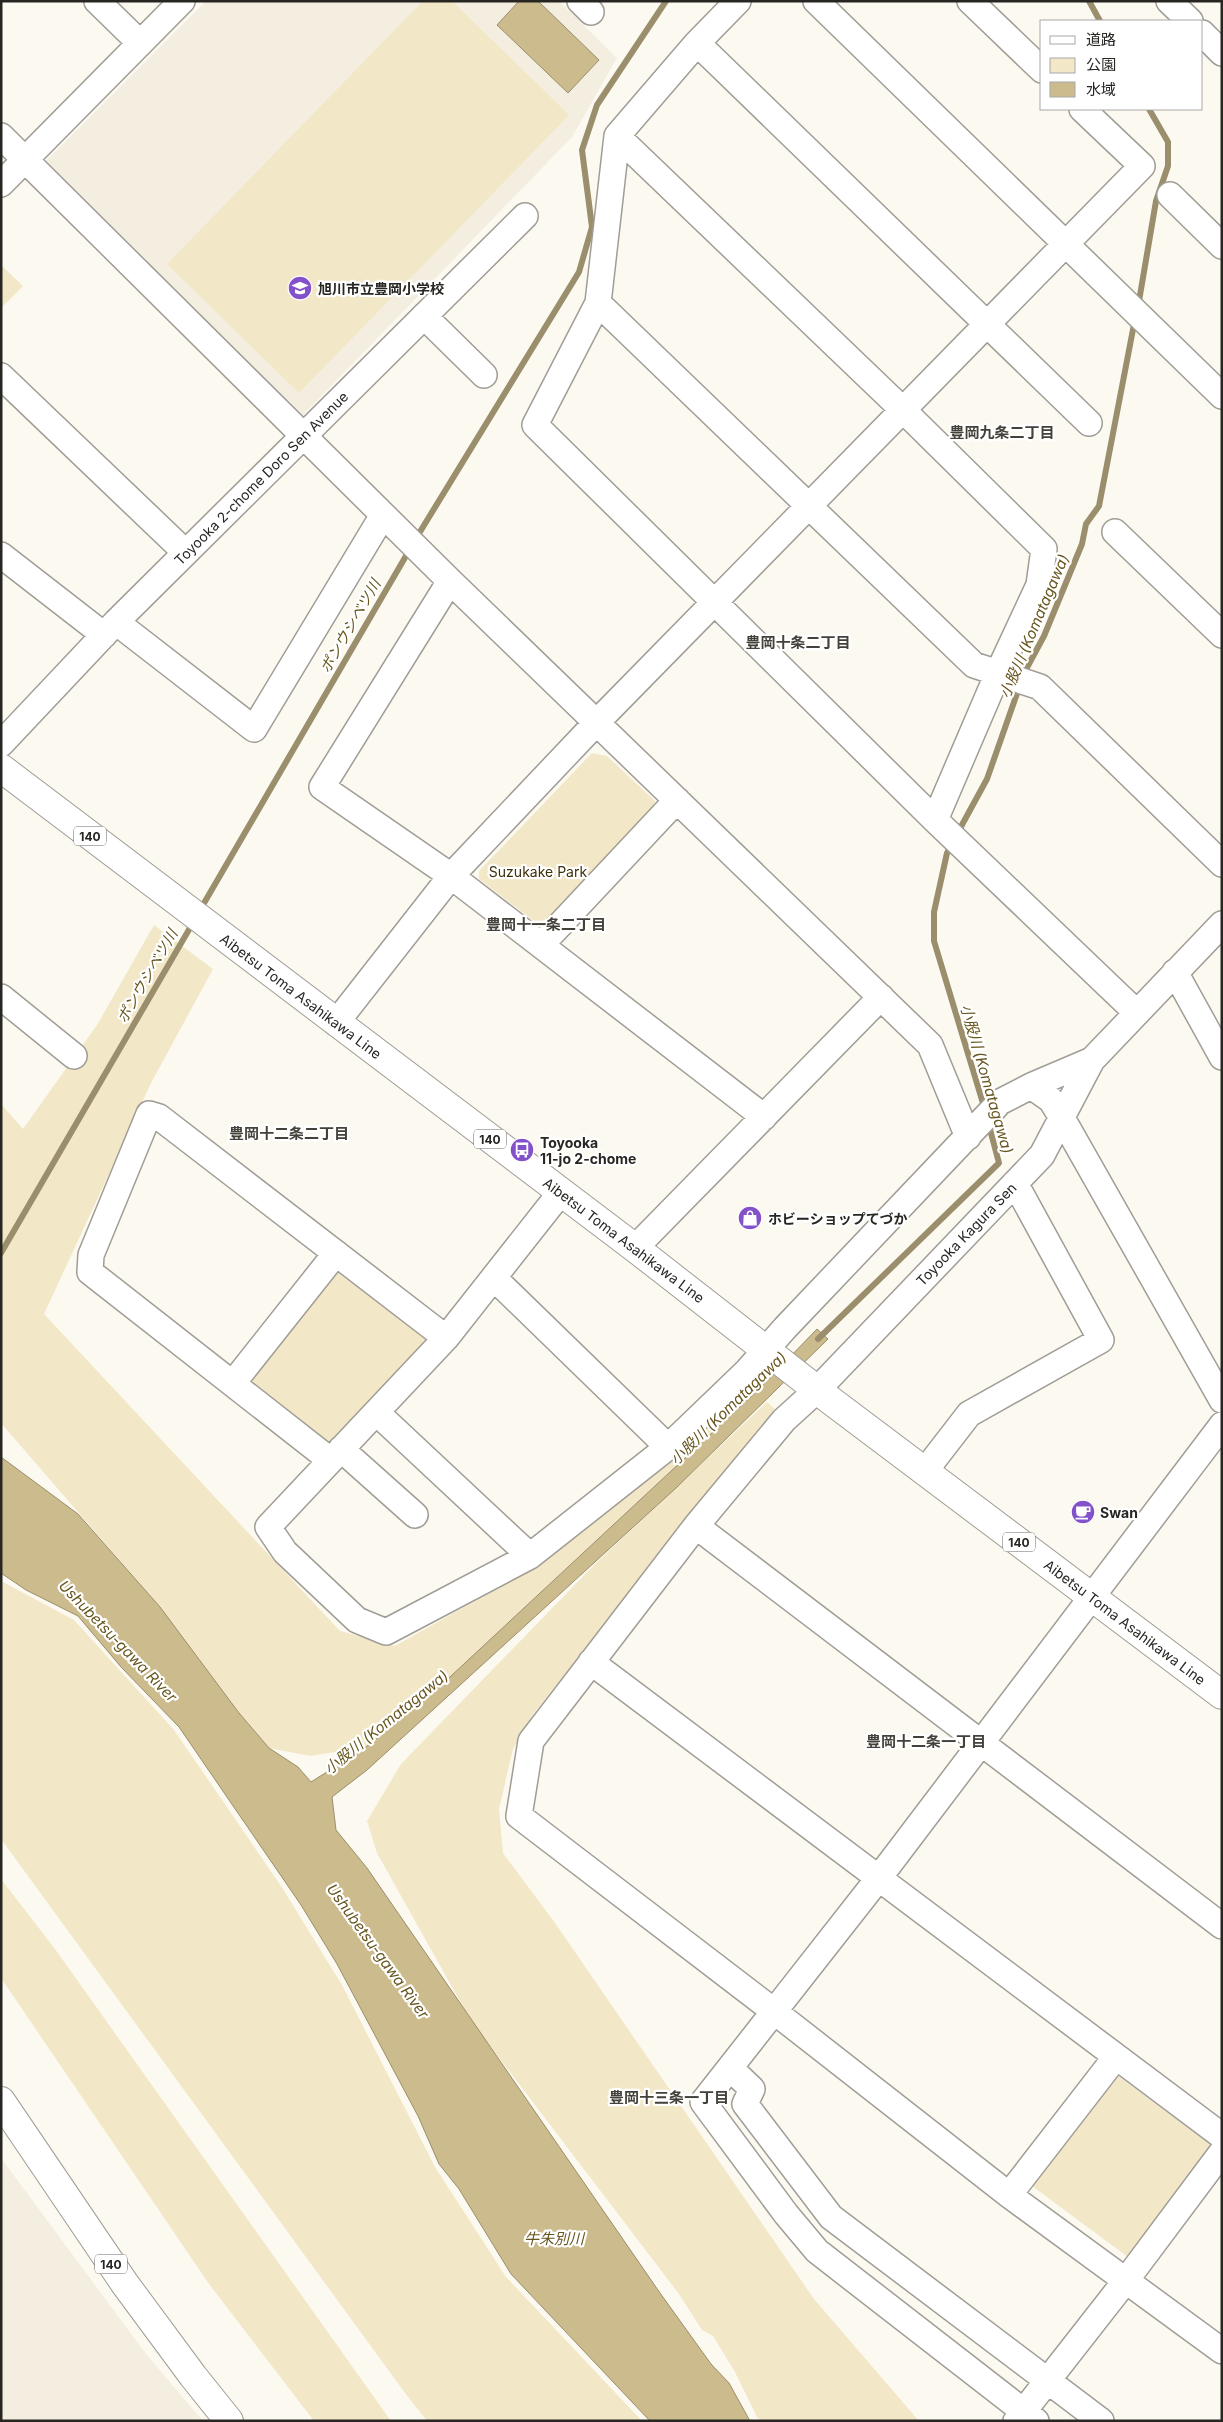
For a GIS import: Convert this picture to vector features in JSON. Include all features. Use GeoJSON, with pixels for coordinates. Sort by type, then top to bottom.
{"type":"FeatureCollection","features":[{"type":"Feature","properties":{"kind":"main road","name":"Aibetsu Toma Asahikawa Line"},"geometry":{"type":"LineString","coordinates":[[1,768],[635,1248],[811,1386],[1222,1695]]}},
{"type":"Feature","properties":{"kind":"main road","name":"140"},"geometry":{"type":"LineString","coordinates":[[1,2101],[125,2284],[229,2421]]}},
{"type":"Feature","properties":{"kind":"street"},"geometry":{"type":"LineString","coordinates":[[96,1],[140,43]]}},
{"type":"Feature","properties":{"kind":"street"},"geometry":{"type":"LineString","coordinates":[[1,184],[182,1]]}},
{"type":"Feature","properties":{"kind":"street"},"geometry":{"type":"LineString","coordinates":[[738,1],[697,43],[617,136],[598,303],[535,425],[941,825],[1136,1012]]}},
{"type":"Feature","properties":{"kind":"street"},"geometry":{"type":"LineString","coordinates":[[816,1],[1222,396]]}},
{"type":"Feature","properties":{"kind":"street"},"geometry":{"type":"LineString","coordinates":[[970,1],[1040,68]]}},
{"type":"Feature","properties":{"kind":"street"},"geometry":{"type":"LineString","coordinates":[[1169,1],[1189,20]]}},
{"type":"Feature","properties":{"kind":"street"},"geometry":{"type":"LineString","coordinates":[[1203,34],[1222,53]]}},
{"type":"Feature","properties":{"kind":"street"},"geometry":{"type":"LineString","coordinates":[[697,43],[1089,423]]}},
{"type":"Feature","properties":{"kind":"street"},"geometry":{"type":"LineString","coordinates":[[336,1023],[451,876],[597,722],[716,603],[1142,166],[1083,110]]}},
{"type":"Feature","properties":{"kind":"street"},"geometry":{"type":"LineString","coordinates":[[1,136],[450,581],[930,1045],[974,1130]]}},
{"type":"Feature","properties":{"kind":"street"},"geometry":{"type":"LineString","coordinates":[[617,136],[903,410],[1044,549],[1039,586],[941,825]]}},
{"type":"Feature","properties":{"kind":"street"},"geometry":{"type":"LineString","coordinates":[[1170,195],[1222,246]]}},
{"type":"Feature","properties":{"kind":"street","name":"Toyooka 2-chome Doro Sen Avenue"},"geometry":{"type":"LineString","coordinates":[[1,744],[185,552],[525,216]]}},
{"type":"Feature","properties":{"kind":"street"},"geometry":{"type":"LineString","coordinates":[[598,303],[810,505],[974,665],[1040,687],[1222,864]]}},
{"type":"Feature","properties":{"kind":"street"},"geometry":{"type":"LineString","coordinates":[[424,316],[484,375]]}},
{"type":"Feature","properties":{"kind":"street"},"geometry":{"type":"LineString","coordinates":[[1,376],[185,552]]}},
{"type":"Feature","properties":{"kind":"street"},"geometry":{"type":"LineString","coordinates":[[1,555],[254,729],[383,515]]}},
{"type":"Feature","properties":{"kind":"street"},"geometry":{"type":"LineString","coordinates":[[1115,532],[1222,635]]}},
{"type":"Feature","properties":{"kind":"street"},"geometry":{"type":"LineString","coordinates":[[450,581],[322,787],[451,876],[764,1117]]}},
{"type":"Feature","properties":{"kind":"street"},"geometry":{"type":"LineString","coordinates":[[541,944],[677,800]]}},
{"type":"Feature","properties":{"kind":"street","name":"Toyooka Kagura Sen"},"geometry":{"type":"LineString","coordinates":[[775,2012],[519,1816],[531,1741],[696,1526],[811,1386],[1042,1155],[1092,1060],[1222,924]]}},
{"type":"Feature","properties":{"kind":"street"},"geometry":{"type":"LineString","coordinates":[[1175,972],[1222,1058]]}},
{"type":"Feature","properties":{"kind":"street"},"geometry":{"type":"LineString","coordinates":[[1,997],[74,1056]]}},
{"type":"Feature","properties":{"kind":"street"},"geometry":{"type":"LineString","coordinates":[[635,1248],[881,997]]}},
{"type":"Feature","properties":{"kind":"street","name":"Toyooka Kagura Sen"},"geometry":{"type":"LineString","coordinates":[[336,1455],[268,1527],[286,1552],[357,1620],[386,1632],[530,1556],[668,1447],[746,1371],[771,1353],[1000,1102],[1031,1086],[1092,1060]]}},
{"type":"Feature","properties":{"kind":"street"},"geometry":{"type":"LineString","coordinates":[[1031,1086],[1051,1100],[1062,1118],[1222,1400]]}},
{"type":"Feature","properties":{"kind":"street"},"geometry":{"type":"LineString","coordinates":[[415,1515],[336,1455],[232,1383],[90,1272],[91,1255],[149,1114],[159,1117],[446,1338]]}},
{"type":"Feature","properties":{"kind":"street"},"geometry":{"type":"LineString","coordinates":[[925,1471],[969,1414],[1100,1340],[1015,1183]]}},
{"type":"Feature","properties":{"kind":"street"},"geometry":{"type":"LineString","coordinates":[[336,1455],[446,1338],[561,1192]]}},
{"type":"Feature","properties":{"kind":"street"},"geometry":{"type":"LineString","coordinates":[[232,1383],[336,1253]]}},
{"type":"Feature","properties":{"kind":"street"},"geometry":{"type":"LineString","coordinates":[[494,1278],[668,1447]]}},
{"type":"Feature","properties":{"kind":"street"},"geometry":{"type":"LineString","coordinates":[[377,1413],[530,1556]]}},
{"type":"Feature","properties":{"kind":"street"},"geometry":{"type":"LineString","coordinates":[[1222,1425],[878,1879],[703,2102],[817,2252],[1025,2418],[1048,2380],[1127,2279],[1222,2152]]}},
{"type":"Feature","properties":{"kind":"street"},"geometry":{"type":"LineString","coordinates":[[696,1526],[1222,1926]]}},
{"type":"Feature","properties":{"kind":"street"},"geometry":{"type":"LineString","coordinates":[[590,1662],[1115,2058],[1222,2136]]}},
{"type":"Feature","properties":{"kind":"street"},"geometry":{"type":"LineString","coordinates":[[775,2012],[1009,2195],[1127,2279],[1222,2351]]}},
{"type":"Feature","properties":{"kind":"street"},"geometry":{"type":"LineString","coordinates":[[1009,2195],[1115,2058]]}},
{"type":"Feature","properties":{"kind":"street"},"geometry":{"type":"LineString","coordinates":[[730,2068],[752,2089],[746,2104],[831,2217],[1101,2421]]}},
{"type":"Feature","properties":{"kind":"shaded area","name":"旭川市立豊岡小学校"},"geometry":{"type":"Polygon","coordinates":[[[206,1],[559,1],[617,58],[572,137],[303,415],[45,162],[206,1]]]}},
{"type":"Feature","properties":{"kind":"shaded area"},"geometry":{"type":"Polygon","coordinates":[[[1,2158],[146,2354],[203,2421],[1,2421],[1,2158]]]}},
{"type":"Feature","properties":{"kind":"green space"},"geometry":{"type":"Polygon","coordinates":[[[423,1],[452,1],[569,115],[299,393],[167,264],[423,1]]]}},
{"type":"Feature","properties":{"kind":"green space"},"geometry":{"type":"Polygon","coordinates":[[[1,265],[23,286],[1,308],[1,265]]]}},
{"type":"Feature","properties":{"kind":"green space","name":"Suzukake Park"},"geometry":{"type":"Polygon","coordinates":[[[592,753],[607,756],[655,801],[654,808],[545,924],[539,925],[479,879],[479,871],[592,753]]]}},
{"type":"Feature","properties":{"kind":"green space"},"geometry":{"type":"Polygon","coordinates":[[[154,925],[213,969],[151,1083],[44,1314],[340,1631],[395,1646],[505,1584],[616,1499],[750,1386],[757,1391],[451,1676],[366,1747],[310,1756],[269,1748],[239,1713],[160,1607],[1,1423],[1,1104],[23,1129],[97,1025],[154,925]]]}},
{"type":"Feature","properties":{"kind":"green space"},"geometry":{"type":"Polygon","coordinates":[[[334,1270],[429,1340],[330,1443],[246,1379],[334,1270]]]}},
{"type":"Feature","properties":{"kind":"green space"},"geometry":{"type":"Polygon","coordinates":[[[767,1402],[776,1410],[533,1714],[513,1749],[499,1809],[503,1853],[555,1923],[814,2299],[919,2421],[761,2421],[757,2417],[735,2372],[713,2336],[702,2330],[679,2294],[471,2021],[377,1853],[367,1821],[401,1764],[594,1565],[767,1402]]]}},
{"type":"Feature","properties":{"kind":"green space"},"geometry":{"type":"Polygon","coordinates":[[[1,1581],[74,1620],[174,1730],[283,1889],[342,1985],[435,2167],[506,2277],[642,2421],[427,2421],[408,2397],[1,1839],[1,1581]]]}},
{"type":"Feature","properties":{"kind":"green space"},"geometry":{"type":"Polygon","coordinates":[[[1,1879],[55,1949],[391,2421],[314,2421],[209,2284],[1,1978],[1,1879]]]}},
{"type":"Feature","properties":{"kind":"green space"},"geometry":{"type":"Polygon","coordinates":[[[1115,2074],[1215,2148],[1132,2260],[1032,2186],[1115,2074]]]}},
{"type":"Feature","properties":{"kind":"water"},"geometry":{"type":"Polygon","coordinates":[[[519,1],[538,1],[599,60],[568,93],[497,25],[519,1]]]}},
{"type":"Feature","properties":{"kind":"water","name":"牛朱別川"},"geometry":{"type":"Polygon","coordinates":[[[817,1329],[828,1339],[676,1488],[367,1770],[332,1797],[336,1830],[367,1868],[660,2293],[711,2364],[729,2383],[750,2421],[650,2421],[511,2274],[459,2189],[439,2164],[418,2116],[337,1964],[301,1905],[179,1727],[121,1667],[78,1616],[26,1590],[1,1573],[1,1457],[78,1514],[160,1607],[239,1713],[269,1748],[298,1767],[311,1782],[366,1747],[451,1676],[757,1391],[817,1329]]]}},
{"type":"Feature","properties":{"kind":"waterway","name":"ポンウシベツ川"},"geometry":{"type":"LineString","coordinates":[[415,540],[579,272],[592,227],[582,150],[597,105],[666,1]]}},
{"type":"Feature","properties":{"kind":"waterway","name":"小股川 (Komatagawa)"},"geometry":{"type":"LineString","coordinates":[[1089,1],[1099,20]]}},
{"type":"Feature","properties":{"kind":"waterway","name":"小股川 (Komatagawa)"},"geometry":{"type":"LineString","coordinates":[[1138,307],[1156,201],[1168,166],[1168,142],[1150,110]]}},
{"type":"Feature","properties":{"kind":"waterway","name":"小股川 (Komatagawa)"},"geometry":{"type":"LineString","coordinates":[[1023,675],[1044,636],[1082,544],[1086,524],[1099,506],[1135,319]]}},
{"type":"Feature","properties":{"kind":"waterway","name":"ポンウシベツ川"},"geometry":{"type":"LineString","coordinates":[[200,910],[410,549]]}},
{"type":"Feature","properties":{"kind":"waterway","name":"小股川 (Komatagawa)"},"geometry":{"type":"LineString","coordinates":[[957,834],[987,779],[1020,685]]}},
{"type":"Feature","properties":{"kind":"waterway","name":"小股川 (Komatagawa)"},"geometry":{"type":"LineString","coordinates":[[952,843],[947,853],[934,912],[934,941],[985,1110]]}},
{"type":"Feature","properties":{"kind":"waterway","name":"ポンウシベツ川"},"geometry":{"type":"LineString","coordinates":[[1,1253],[194,921]]}},
{"type":"Feature","properties":{"kind":"waterway","name":"小股川 (Komatagawa)"},"geometry":{"type":"LineString","coordinates":[[818,1339],[999,1163],[988,1122]]}},
{"type":"Feature","properties":{"kind":"place","name":"旭川市立豊岡小学校"},"geometry":{"type":"Point","coordinates":[300,288]}},
{"type":"Feature","properties":{"kind":"place","name":"Toyooka 11-jo 2-chome"},"geometry":{"type":"Point","coordinates":[522,1150]}},
{"type":"Feature","properties":{"kind":"place","name":"ホビーショップてづか"},"geometry":{"type":"Point","coordinates":[750,1218]}},
{"type":"Feature","properties":{"kind":"place","name":"Swan"},"geometry":{"type":"Point","coordinates":[1083,1512]}},
{"type":"Feature","properties":{"kind":"district","name":"豊岡九条二丁目"},"geometry":{"type":"Point","coordinates":[1002,432]}},
{"type":"Feature","properties":{"kind":"district","name":"豊岡十条二丁目"},"geometry":{"type":"Point","coordinates":[798,642]}},
{"type":"Feature","properties":{"kind":"district","name":"豊岡十一条二丁目"},"geometry":{"type":"Point","coordinates":[546,924]}},
{"type":"Feature","properties":{"kind":"district","name":"豊岡十二条二丁目"},"geometry":{"type":"Point","coordinates":[289,1133]}},
{"type":"Feature","properties":{"kind":"district","name":"豊岡十二条一丁目"},"geometry":{"type":"Point","coordinates":[926,1741]}},
{"type":"Feature","properties":{"kind":"district","name":"豊岡十三条一丁目"},"geometry":{"type":"Point","coordinates":[669,2097]}},
{"type":"Feature","properties":{"kind":"water label","name":"Ushubetsu-gawa River"},"geometry":{"type":"Point","coordinates":[118,1641]}},
{"type":"Feature","properties":{"kind":"water label","name":"Ushubetsu-gawa River"},"geometry":{"type":"Point","coordinates":[378,1951]}}]}
